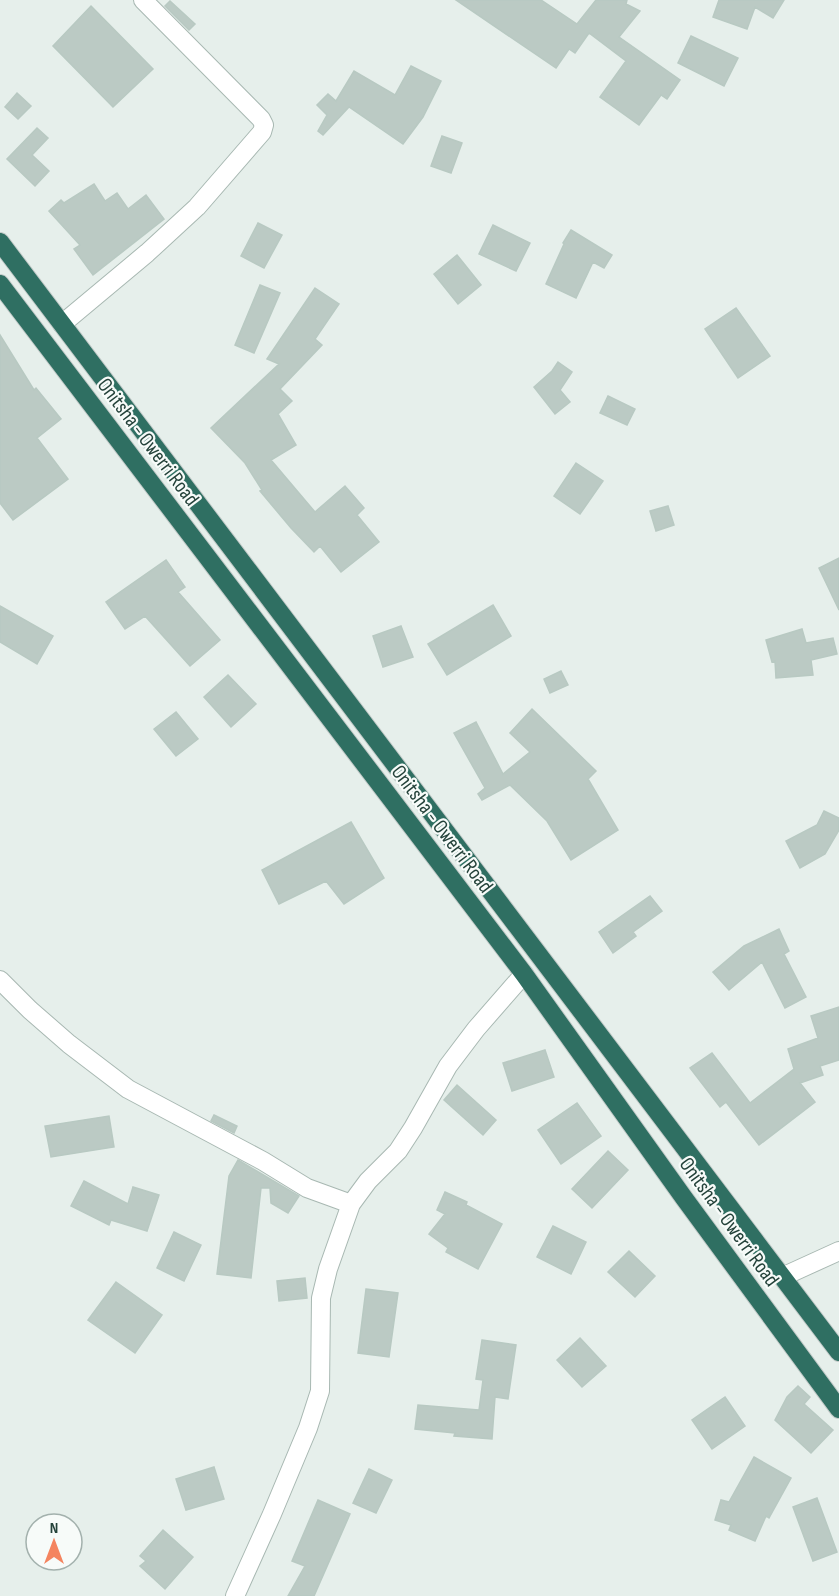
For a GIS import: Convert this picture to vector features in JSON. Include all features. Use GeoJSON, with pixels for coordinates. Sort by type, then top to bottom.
{"type":"FeatureCollection","features":[{"type":"Feature","properties":{"kind":"highway","name":"Onitsha - Owerri Road"},"geometry":{"type":"LineString","coordinates":[[0,242],[839,1352]]}},
{"type":"Feature","properties":{"kind":"highway","name":"Onitsha - Owerri Road"},"geometry":{"type":"LineString","coordinates":[[0,284],[524,974],[839,1409]]}},
{"type":"Feature","properties":{"kind":"street"},"geometry":{"type":"LineString","coordinates":[[62,324],[147,253],[197,207],[262,132],[264,125],[261,119],[143,0]]}},
{"type":"Feature","properties":{"kind":"street"},"geometry":{"type":"LineString","coordinates":[[235,1596],[308,1428],[320,1391],[321,1298],[327,1269],[351,1204],[368,1181],[398,1151],[448,1066],[476,1029],[524,974]]}},
{"type":"Feature","properties":{"kind":"street"},"geometry":{"type":"LineString","coordinates":[[0,980],[69,1044],[128,1089],[244,1150],[307,1188],[351,1204]]}},
{"type":"Feature","properties":{"kind":"street"},"geometry":{"type":"LineString","coordinates":[[782,1277],[839,1251]]}},
{"type":"Feature","properties":{"kind":"building"},"geometry":{"type":"Polygon","coordinates":[[[456,0],[541,0],[577,24],[596,0],[627,0],[626,4],[640,11],[619,37],[680,80],[667,99],[661,95],[639,125],[600,97],[626,61],[589,33],[575,53],[569,49],[556,68],[456,0]]]}},
{"type":"Feature","properties":{"kind":"building"},"geometry":{"type":"Polygon","coordinates":[[[719,0],[784,0],[773,18],[755,7],[747,29],[713,17],[719,0]]]}},
{"type":"Feature","properties":{"kind":"building"},"geometry":{"type":"Polygon","coordinates":[[[170,1],[195,24],[189,30],[165,6],[170,1]]]}},
{"type":"Feature","properties":{"kind":"building"},"geometry":{"type":"Polygon","coordinates":[[[91,6],[153,69],[113,107],[53,46],[91,6]]]}},
{"type":"Feature","properties":{"kind":"building"},"geometry":{"type":"Polygon","coordinates":[[[691,36],[738,58],[724,86],[678,63],[691,36]]]}},
{"type":"Feature","properties":{"kind":"building"},"geometry":{"type":"Polygon","coordinates":[[[411,66],[441,81],[423,117],[403,144],[349,107],[323,135],[318,131],[327,115],[317,105],[328,94],[336,101],[354,71],[395,95],[411,66]]]}},
{"type":"Feature","properties":{"kind":"building"},"geometry":{"type":"Polygon","coordinates":[[[17,93],[31,106],[18,119],[5,107],[17,93]]]}},
{"type":"Feature","properties":{"kind":"building"},"geometry":{"type":"Polygon","coordinates":[[[37,128],[48,138],[32,155],[49,171],[35,186],[7,159],[37,128]]]}},
{"type":"Feature","properties":{"kind":"building"},"geometry":{"type":"Polygon","coordinates":[[[442,136],[462,143],[451,173],[431,166],[442,136]]]}},
{"type":"Feature","properties":{"kind":"building"},"geometry":{"type":"Polygon","coordinates":[[[94,184],[105,201],[117,193],[128,209],[146,195],[164,219],[93,275],[74,249],[80,245],[49,211],[61,200],[64,203],[94,184]]]}},
{"type":"Feature","properties":{"kind":"building"},"geometry":{"type":"Polygon","coordinates":[[[258,223],[282,235],[264,268],[241,256],[258,223]]]}},
{"type":"Feature","properties":{"kind":"building"},"geometry":{"type":"Polygon","coordinates":[[[493,225],[530,243],[516,271],[479,254],[493,225]]]}},
{"type":"Feature","properties":{"kind":"building"},"geometry":{"type":"Polygon","coordinates":[[[571,230],[612,255],[604,268],[593,262],[576,298],[546,284],[571,230]]]}},
{"type":"Feature","properties":{"kind":"building"},"geometry":{"type":"Polygon","coordinates":[[[457,255],[481,285],[458,304],[434,274],[457,255]]]}},
{"type":"Feature","properties":{"kind":"building"},"geometry":{"type":"Polygon","coordinates":[[[260,285],[280,293],[254,353],[235,345],[260,285]]]}},
{"type":"Feature","properties":{"kind":"building"},"geometry":{"type":"Polygon","coordinates":[[[315,288],[339,304],[315,339],[322,345],[280,389],[292,401],[278,414],[296,445],[271,460],[315,512],[345,486],[364,508],[357,515],[379,542],[341,572],[320,546],[314,552],[291,528],[260,491],[262,490],[245,463],[211,428],[279,364],[267,359],[315,288]]]}},
{"type":"Feature","properties":{"kind":"building"},"geometry":{"type":"Polygon","coordinates":[[[736,308],[770,356],[738,378],[705,329],[736,308]]]}},
{"type":"Feature","properties":{"kind":"building"},"geometry":{"type":"Polygon","coordinates":[[[0,335],[34,390],[36,388],[61,419],[37,438],[68,479],[13,520],[0,503],[0,335]]]}},
{"type":"Feature","properties":{"kind":"building"},"geometry":{"type":"Polygon","coordinates":[[[558,362],[572,372],[560,390],[570,402],[555,414],[534,387],[552,371],[558,362]]]}},
{"type":"Feature","properties":{"kind":"building"},"geometry":{"type":"Polygon","coordinates":[[[608,396],[635,409],[627,425],[600,413],[608,396]]]}},
{"type":"Feature","properties":{"kind":"building"},"geometry":{"type":"Polygon","coordinates":[[[576,463],[603,481],[580,514],[554,496],[576,463]]]}},
{"type":"Feature","properties":{"kind":"building"},"geometry":{"type":"Polygon","coordinates":[[[668,506],[674,525],[656,531],[650,511],[668,506]]]}},
{"type":"Feature","properties":{"kind":"building"},"geometry":{"type":"Polygon","coordinates":[[[839,558],[839,610],[819,568],[839,558]]]}},
{"type":"Feature","properties":{"kind":"building"},"geometry":{"type":"Polygon","coordinates":[[[166,560],[185,587],[178,592],[220,640],[190,666],[145,616],[125,629],[106,602],[166,560]]]}},
{"type":"Feature","properties":{"kind":"building"},"geometry":{"type":"Polygon","coordinates":[[[493,605],[511,636],[447,675],[428,644],[493,605]]]}},
{"type":"Feature","properties":{"kind":"building"},"geometry":{"type":"Polygon","coordinates":[[[0,606],[53,636],[37,664],[0,642],[0,606]]]}},
{"type":"Feature","properties":{"kind":"building"},"geometry":{"type":"Polygon","coordinates":[[[401,626],[413,657],[383,667],[373,636],[401,626]]]}},
{"type":"Feature","properties":{"kind":"building"},"geometry":{"type":"Polygon","coordinates":[[[802,629],[806,643],[833,638],[837,654],[811,660],[813,675],[776,678],[775,661],[772,662],[766,640],[802,629]]]}},
{"type":"Feature","properties":{"kind":"building"},"geometry":{"type":"Polygon","coordinates":[[[561,671],[568,685],[550,693],[544,679],[561,671]]]}},
{"type":"Feature","properties":{"kind":"building"},"geometry":{"type":"Polygon","coordinates":[[[228,675],[256,704],[231,727],[204,697],[228,675]]]}},
{"type":"Feature","properties":{"kind":"building"},"geometry":{"type":"Polygon","coordinates":[[[532,709],[596,771],[588,779],[618,830],[571,860],[547,821],[510,785],[482,800],[478,794],[485,788],[454,733],[476,722],[503,774],[530,752],[510,733],[532,709]]]}},
{"type":"Feature","properties":{"kind":"building"},"geometry":{"type":"Polygon","coordinates":[[[176,712],[198,739],[176,756],[154,729],[176,712]]]}},
{"type":"Feature","properties":{"kind":"building"},"geometry":{"type":"Polygon","coordinates":[[[824,811],[839,818],[839,830],[825,854],[800,868],[786,841],[817,825],[824,811]]]}},
{"type":"Feature","properties":{"kind":"building"},"geometry":{"type":"Polygon","coordinates":[[[351,822],[384,878],[344,904],[326,881],[279,904],[262,870],[351,822]]]}},
{"type":"Feature","properties":{"kind":"building"},"geometry":{"type":"Polygon","coordinates":[[[650,896],[662,911],[633,932],[636,936],[613,953],[599,932],[650,896]]]}},
{"type":"Feature","properties":{"kind":"building"},"geometry":{"type":"Polygon","coordinates":[[[779,929],[789,951],[784,954],[806,997],[785,1008],[762,962],[729,990],[713,972],[744,946],[779,929]]]}},
{"type":"Feature","properties":{"kind":"building"},"geometry":{"type":"Polygon","coordinates":[[[839,1007],[839,1060],[820,1066],[823,1075],[800,1083],[815,1102],[759,1145],[726,1102],[720,1107],[690,1068],[712,1053],[750,1103],[794,1069],[788,1049],[818,1038],[811,1016],[839,1007]]]}},
{"type":"Feature","properties":{"kind":"building"},"geometry":{"type":"Polygon","coordinates":[[[545,1050],[554,1077],[512,1091],[503,1063],[545,1050]]]}},
{"type":"Feature","properties":{"kind":"building"},"geometry":{"type":"Polygon","coordinates":[[[457,1085],[496,1120],[483,1135],[444,1100],[457,1085]]]}},
{"type":"Feature","properties":{"kind":"building"},"geometry":{"type":"Polygon","coordinates":[[[577,1103],[601,1136],[561,1164],[538,1130],[577,1103]]]}},
{"type":"Feature","properties":{"kind":"building"},"geometry":{"type":"Polygon","coordinates":[[[214,1115],[237,1126],[234,1133],[211,1121],[214,1115]]]}},
{"type":"Feature","properties":{"kind":"building"},"geometry":{"type":"Polygon","coordinates":[[[109,1116],[114,1147],[51,1157],[45,1126],[109,1116]]]}},
{"type":"Feature","properties":{"kind":"building"},"geometry":{"type":"Polygon","coordinates":[[[608,1151],[628,1170],[592,1208],[572,1189],[608,1151]]]}},
{"type":"Feature","properties":{"kind":"building"},"geometry":{"type":"Polygon","coordinates":[[[238,1160],[299,1196],[288,1213],[271,1203],[270,1188],[261,1188],[251,1278],[217,1274],[229,1176],[238,1160]]]}},
{"type":"Feature","properties":{"kind":"building"},"geometry":{"type":"Polygon","coordinates":[[[84,1181],[128,1204],[133,1187],[159,1195],[147,1231],[111,1220],[109,1225],[71,1206],[84,1181]]]}},
{"type":"Feature","properties":{"kind":"building"},"geometry":{"type":"Polygon","coordinates":[[[445,1192],[467,1202],[466,1205],[502,1224],[478,1269],[446,1252],[448,1248],[429,1234],[445,1214],[437,1210],[445,1192]]]}},
{"type":"Feature","properties":{"kind":"building"},"geometry":{"type":"Polygon","coordinates":[[[553,1226],[586,1242],[571,1274],[537,1257],[553,1226]]]}},
{"type":"Feature","properties":{"kind":"building"},"geometry":{"type":"Polygon","coordinates":[[[174,1232],[201,1245],[184,1281],[157,1268],[174,1232]]]}},
{"type":"Feature","properties":{"kind":"building"},"geometry":{"type":"Polygon","coordinates":[[[629,1251],[655,1276],[635,1297],[608,1272],[629,1251]]]}},
{"type":"Feature","properties":{"kind":"building"},"geometry":{"type":"Polygon","coordinates":[[[305,1278],[307,1298],[279,1301],[277,1281],[305,1278]]]}},
{"type":"Feature","properties":{"kind":"building"},"geometry":{"type":"Polygon","coordinates":[[[116,1282],[162,1315],[135,1353],[88,1320],[116,1282]]]}},
{"type":"Feature","properties":{"kind":"building"},"geometry":{"type":"Polygon","coordinates":[[[366,1289],[398,1293],[389,1357],[358,1353],[366,1289]]]}},
{"type":"Feature","properties":{"kind":"building"},"geometry":{"type":"Polygon","coordinates":[[[580,1338],[606,1366],[582,1387],[557,1360],[580,1338]]]}},
{"type":"Feature","properties":{"kind":"building"},"geometry":{"type":"Polygon","coordinates":[[[482,1340],[516,1345],[508,1399],[495,1397],[492,1439],[454,1436],[455,1433],[415,1429],[418,1405],[479,1410],[483,1380],[476,1379],[482,1340]]]}},
{"type":"Feature","properties":{"kind":"building"},"geometry":{"type":"Polygon","coordinates":[[[798,1386],[810,1397],[804,1404],[833,1430],[811,1453],[775,1420],[787,1397],[798,1386]]]}},
{"type":"Feature","properties":{"kind":"building"},"geometry":{"type":"Polygon","coordinates":[[[725,1397],[745,1426],[712,1449],[692,1420],[725,1397]]]}},
{"type":"Feature","properties":{"kind":"building"},"geometry":{"type":"Polygon","coordinates":[[[754,1457],[791,1478],[769,1518],[766,1516],[755,1541],[729,1530],[731,1525],[715,1520],[721,1500],[729,1502],[754,1457]]]}},
{"type":"Feature","properties":{"kind":"building"},"geometry":{"type":"Polygon","coordinates":[[[214,1467],[224,1499],[186,1510],[176,1479],[214,1467]]]}},
{"type":"Feature","properties":{"kind":"building"},"geometry":{"type":"Polygon","coordinates":[[[369,1469],[392,1480],[376,1513],[353,1503],[369,1469]]]}},
{"type":"Feature","properties":{"kind":"building"},"geometry":{"type":"Polygon","coordinates":[[[817,1498],[837,1552],[813,1561],[793,1507],[817,1498]]]}},
{"type":"Feature","properties":{"kind":"building"},"geometry":{"type":"Polygon","coordinates":[[[318,1500],[350,1514],[314,1596],[288,1596],[305,1566],[292,1561],[318,1500]]]}},
{"type":"Feature","properties":{"kind":"building"},"geometry":{"type":"Polygon","coordinates":[[[163,1530],[193,1557],[165,1589],[140,1566],[146,1561],[140,1556],[163,1530]]]}}]}
